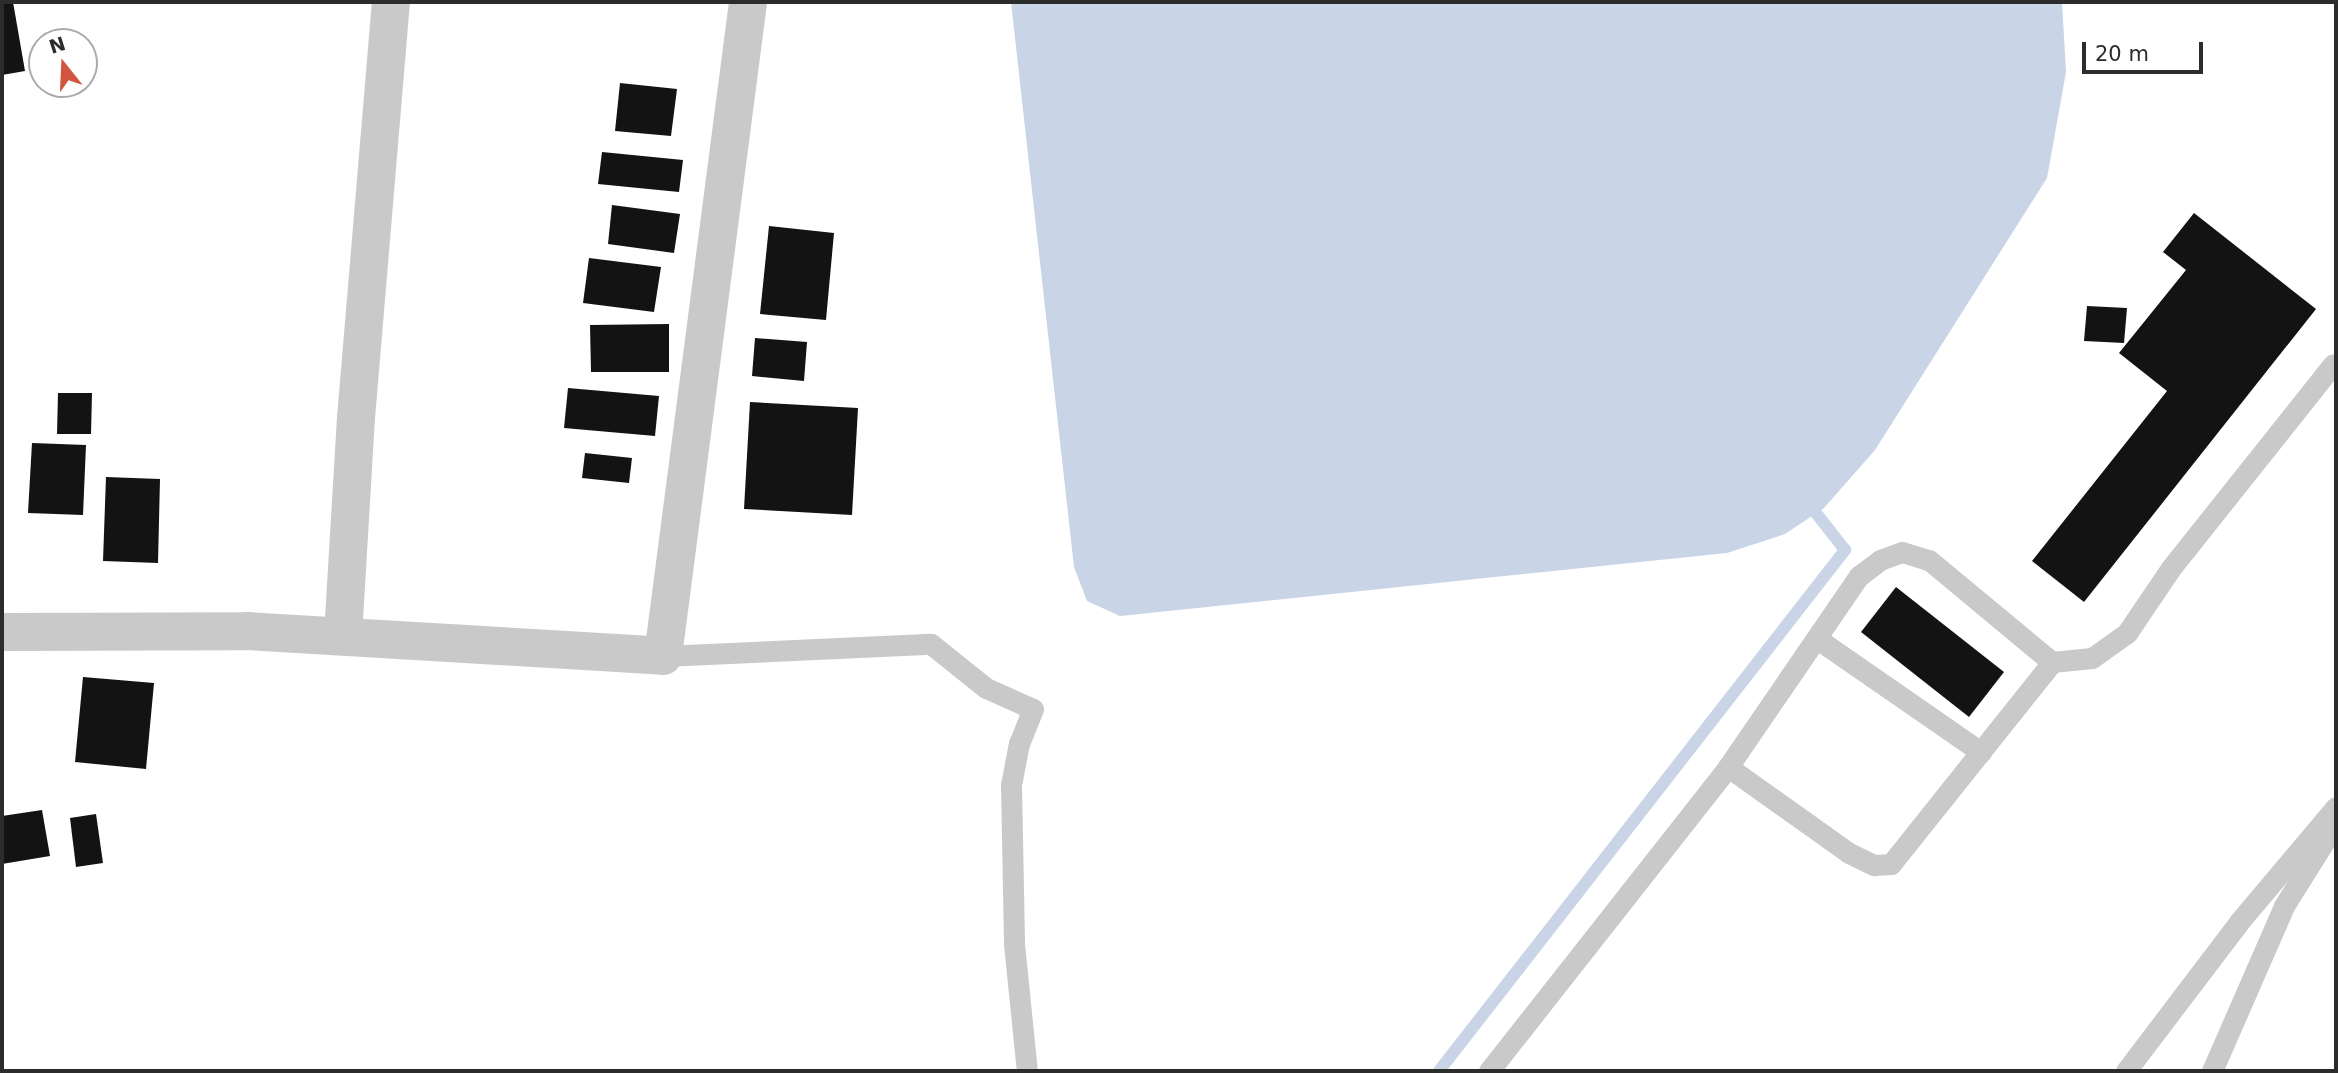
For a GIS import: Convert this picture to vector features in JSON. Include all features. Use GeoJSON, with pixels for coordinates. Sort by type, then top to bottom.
{"type":"FeatureCollection","features":[{"type":"Feature","properties":{"kind":"street"},"geometry":{"type":"LineString","coordinates":[[343,636],[355,418],[391,2]]}},
{"type":"Feature","properties":{"kind":"street"},"geometry":{"type":"LineString","coordinates":[[2,632],[247,631],[663,656],[748,2]]}},
{"type":"Feature","properties":{"kind":"lane"},"geometry":{"type":"LineString","coordinates":[[1489,1071],[1728,767],[1819,640],[1859,576],[1880,559],[1902,552],[1929,560],[2052,662],[2092,658],[2127,633],[2171,568],[2333,364]]}},
{"type":"Feature","properties":{"kind":"lane"},"geometry":{"type":"LineString","coordinates":[[1819,640],[1981,752]]}},
{"type":"Feature","properties":{"kind":"lane"},"geometry":{"type":"LineString","coordinates":[[663,656],[930,643],[986,688],[1033,709],[1019,743],[1011,785],[1014,944],[1027,1071]]}},
{"type":"Feature","properties":{"kind":"lane"},"geometry":{"type":"LineString","coordinates":[[1728,767],[1874,865],[1891,864],[2052,662]]}},
{"type":"Feature","properties":{"kind":"lane"},"geometry":{"type":"LineString","coordinates":[[2126,1071],[2239,922],[2336,807]]}},
{"type":"Feature","properties":{"kind":"lane"},"geometry":{"type":"LineString","coordinates":[[2212,1071],[2284,906],[2336,823]]}},
{"type":"Feature","properties":{"kind":"water"},"geometry":{"type":"Polygon","coordinates":[[[1011,2],[2062,2],[2066,72],[2047,178],[1875,450],[1824,508],[1785,534],[1727,553],[1120,616],[1087,601],[1074,567],[1011,2]]]}},
{"type":"Feature","properties":{"kind":"building"},"geometry":{"type":"Polygon","coordinates":[[[2,2],[13,2],[25,71],[2,75],[2,2]]]}},
{"type":"Feature","properties":{"kind":"building"},"geometry":{"type":"Polygon","coordinates":[[[620,83],[677,89],[671,136],[615,131],[620,83]]]}},
{"type":"Feature","properties":{"kind":"building"},"geometry":{"type":"Polygon","coordinates":[[[602,152],[683,160],[679,192],[598,184],[602,152]]]}},
{"type":"Feature","properties":{"kind":"building"},"geometry":{"type":"Polygon","coordinates":[[[612,205],[680,214],[674,253],[608,244],[612,205]]]}},
{"type":"Feature","properties":{"kind":"building"},"geometry":{"type":"Polygon","coordinates":[[[2194,213],[2316,309],[2084,602],[2032,561],[2167,391],[2119,353],[2186,270],[2163,252],[2194,213]]]}},
{"type":"Feature","properties":{"kind":"building"},"geometry":{"type":"Polygon","coordinates":[[[769,226],[834,233],[826,320],[760,314],[769,226]]]}},
{"type":"Feature","properties":{"kind":"building"},"geometry":{"type":"Polygon","coordinates":[[[589,258],[661,267],[654,312],[583,303],[589,258]]]}},
{"type":"Feature","properties":{"kind":"building"},"geometry":{"type":"Polygon","coordinates":[[[2087,306],[2127,308],[2124,343],[2084,341],[2087,306]]]}},
{"type":"Feature","properties":{"kind":"building"},"geometry":{"type":"Polygon","coordinates":[[[669,324],[669,372],[591,372],[590,325],[669,324]]]}},
{"type":"Feature","properties":{"kind":"building"},"geometry":{"type":"Polygon","coordinates":[[[755,338],[807,342],[804,381],[752,376],[755,338]]]}},
{"type":"Feature","properties":{"kind":"building"},"geometry":{"type":"Polygon","coordinates":[[[568,388],[659,396],[655,436],[564,428],[568,388]]]}},
{"type":"Feature","properties":{"kind":"building"},"geometry":{"type":"Polygon","coordinates":[[[58,393],[92,393],[91,434],[57,434],[58,393]]]}},
{"type":"Feature","properties":{"kind":"building"},"geometry":{"type":"Polygon","coordinates":[[[750,402],[858,408],[852,515],[744,509],[750,402]]]}},
{"type":"Feature","properties":{"kind":"building"},"geometry":{"type":"Polygon","coordinates":[[[32,443],[86,445],[83,515],[28,513],[32,443]]]}},
{"type":"Feature","properties":{"kind":"building"},"geometry":{"type":"Polygon","coordinates":[[[585,453],[632,458],[629,483],[582,478],[585,453]]]}},
{"type":"Feature","properties":{"kind":"building"},"geometry":{"type":"Polygon","coordinates":[[[106,477],[160,479],[158,563],[103,561],[106,477]]]}},
{"type":"Feature","properties":{"kind":"building"},"geometry":{"type":"Polygon","coordinates":[[[1896,587],[2004,672],[1969,717],[1861,632],[1896,587]]]}},
{"type":"Feature","properties":{"kind":"building"},"geometry":{"type":"Polygon","coordinates":[[[83,677],[154,683],[146,769],[75,762],[83,677]]]}},
{"type":"Feature","properties":{"kind":"building"},"geometry":{"type":"Polygon","coordinates":[[[42,810],[50,856],[2,864],[2,816],[42,810]]]}},
{"type":"Feature","properties":{"kind":"building"},"geometry":{"type":"Polygon","coordinates":[[[96,814],[103,863],[76,867],[70,818],[96,814]]]}},
{"type":"Feature","properties":{"kind":"waterway"},"geometry":{"type":"LineString","coordinates":[[1439,1071],[1845,550],[1816,513]]}}]}
